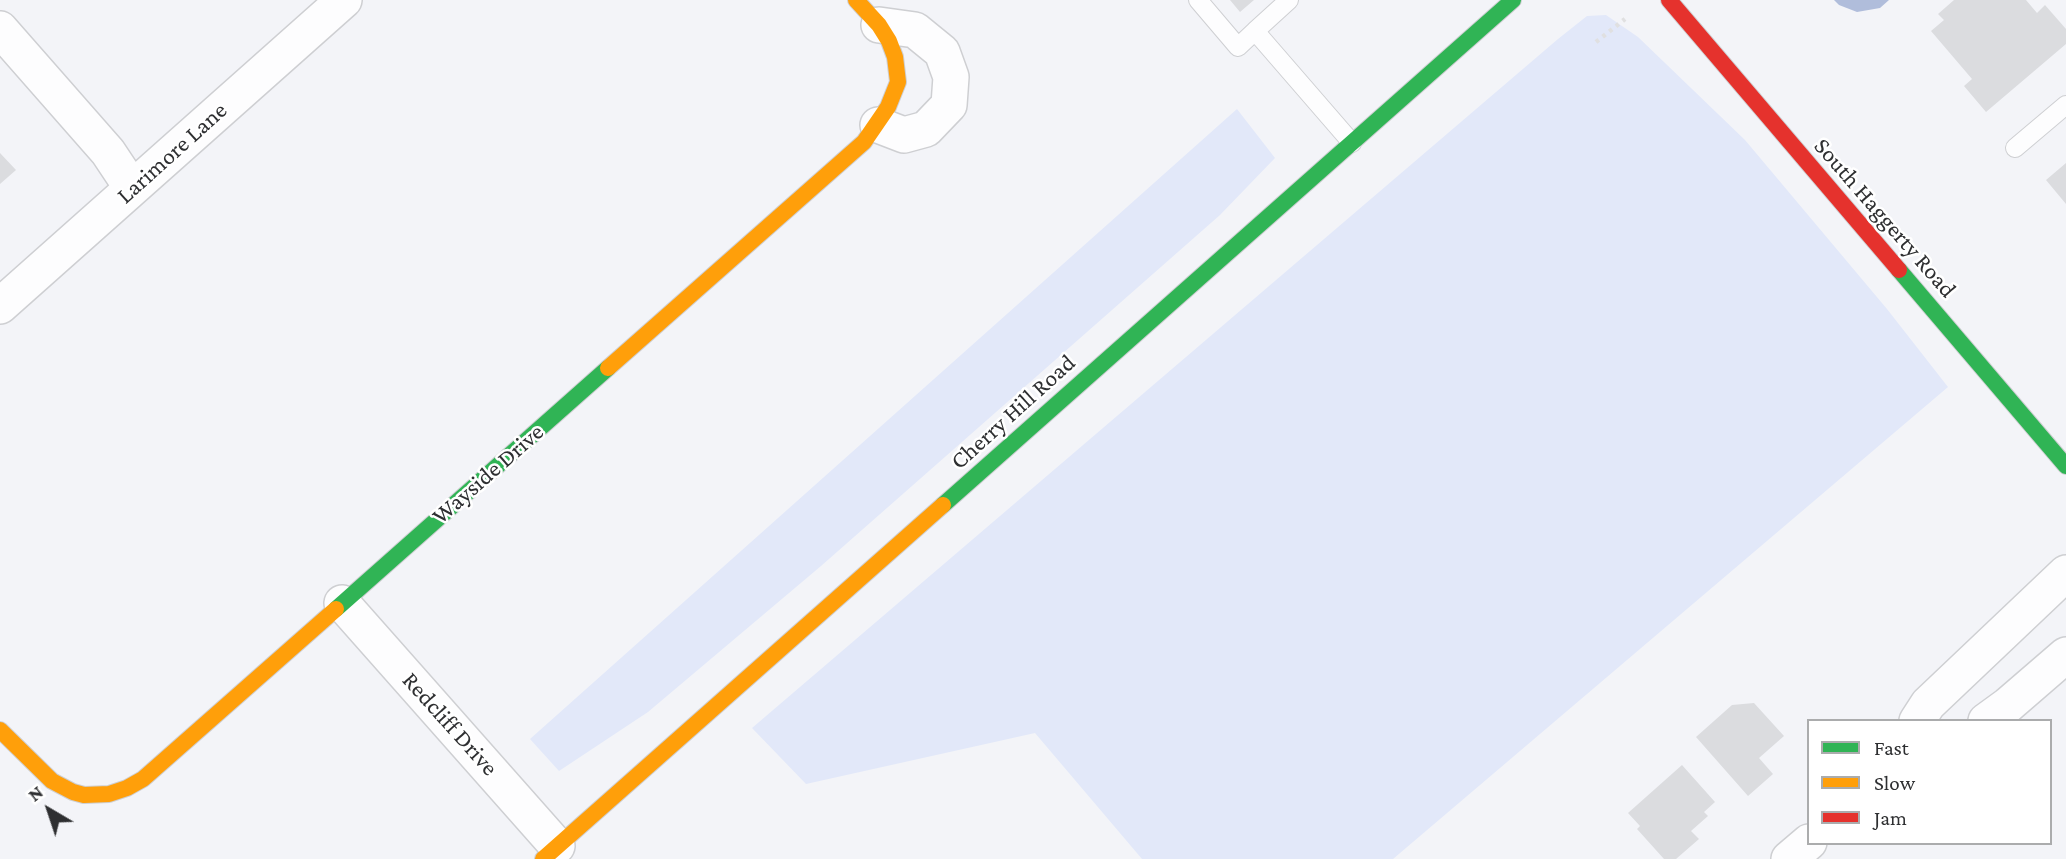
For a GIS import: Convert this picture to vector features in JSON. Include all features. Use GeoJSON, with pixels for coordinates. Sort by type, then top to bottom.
{"type":"FeatureCollection","features":[{"type":"Feature","properties":{"kind":"main road","name":"Cherry Hill Road"},"geometry":{"type":"LineString","coordinates":[[550,853],[1513,0]]}},
{"type":"Feature","properties":{"kind":"main road","name":"South Haggerty Road"},"geometry":{"type":"LineString","coordinates":[[1669,0],[2066,466]]}},
{"type":"Feature","properties":{"kind":"main road","name":"Wayside Drive"},"geometry":{"type":"LineString","coordinates":[[0,730],[52,781],[73,792],[84,795],[109,794],[143,779],[864,142],[878,125],[898,82],[895,57],[868,13]]}},
{"type":"Feature","properties":{"kind":"street","name":"Larimore Lane"},"geometry":{"type":"LineString","coordinates":[[0,306],[344,0]]}},
{"type":"Feature","properties":{"kind":"street","name":"Wayside Drive"},"geometry":{"type":"LineString","coordinates":[[868,13],[915,30],[942,52],[951,78],[949,105],[926,129],[904,135],[878,125]]}},
{"type":"Feature","properties":{"kind":"street"},"geometry":{"type":"LineString","coordinates":[[0,29],[108,152],[132,188]]}},
{"type":"Feature","properties":{"kind":"street"},"geometry":{"type":"LineString","coordinates":[[1918,719],[1928,704],[2066,573]]}},
{"type":"Feature","properties":{"kind":"street","name":"Redcliff Drive"},"geometry":{"type":"LineString","coordinates":[[342,603],[550,853]]}},
{"type":"Feature","properties":{"kind":"street"},"geometry":{"type":"LineString","coordinates":[[1989,719],[2066,655]]}},
{"type":"Feature","properties":{"kind":"street"},"geometry":{"type":"LineString","coordinates":[[1789,859],[1807,844]]}},
{"type":"Feature","properties":{"kind":"lane"},"geometry":{"type":"LineString","coordinates":[[1198,0],[1238,47],[1289,0]]}},
{"type":"Feature","properties":{"kind":"lane"},"geometry":{"type":"LineString","coordinates":[[1255,31],[1352,142]]}},
{"type":"Feature","properties":{"kind":"lane"},"geometry":{"type":"LineString","coordinates":[[2015,148],[2066,105]]}},
{"type":"Feature","properties":{"kind":"path"},"geometry":{"type":"LineString","coordinates":[[1596,41],[1625,19]]}},
{"type":"Feature","properties":{"kind":"shaded area"},"geometry":{"type":"Polygon","coordinates":[[[1606,15],[1638,37],[1745,140],[1887,309],[1948,387],[1393,859],[1142,859],[1035,733],[806,784],[752,728],[1558,39],[1587,16],[1606,15]]]}},
{"type":"Feature","properties":{"kind":"shaded area"},"geometry":{"type":"Polygon","coordinates":[[[1237,109],[1275,158],[1220,215],[821,566],[648,712],[559,771],[530,739],[1237,109]]]}},
{"type":"Feature","properties":{"kind":"water"},"geometry":{"type":"Polygon","coordinates":[[[1834,0],[1889,0],[1880,8],[1857,12],[1839,5],[1834,0]]]}},
{"type":"Feature","properties":{"kind":"building"},"geometry":{"type":"Polygon","coordinates":[[[1230,0],[1254,0],[1240,12],[1230,0]]]}},
{"type":"Feature","properties":{"kind":"building"},"geometry":{"type":"Polygon","coordinates":[[[1954,0],[2026,0],[2037,13],[2045,5],[2066,29],[2066,44],[1986,112],[1964,86],[1972,79],[1931,31],[1944,20],[1938,14],[1954,0]]]}},
{"type":"Feature","properties":{"kind":"building"},"geometry":{"type":"Polygon","coordinates":[[[0,153],[16,170],[0,184],[0,153]]]}},
{"type":"Feature","properties":{"kind":"building"},"geometry":{"type":"Polygon","coordinates":[[[2066,163],[2066,204],[2046,180],[2066,163]]]}},
{"type":"Feature","properties":{"kind":"building"},"geometry":{"type":"Polygon","coordinates":[[[1754,703],[1784,736],[1759,758],[1773,774],[1748,796],[1696,737],[1732,705],[1754,703]]]}},
{"type":"Feature","properties":{"kind":"building"},"geometry":{"type":"Polygon","coordinates":[[[1682,765],[1715,802],[1704,812],[1708,816],[1691,831],[1699,839],[1676,859],[1664,859],[1637,829],[1640,826],[1628,813],[1682,765]]]}},
{"type":"Feature","properties":{"kind":"traffic: fast"},"geometry":{"type":"LineString","coordinates":[[943,505],[1513,0]]}},
{"type":"Feature","properties":{"kind":"traffic: fast"},"geometry":{"type":"LineString","coordinates":[[1899,270],[2066,466]]}},
{"type":"Feature","properties":{"kind":"traffic: fast"},"geometry":{"type":"LineString","coordinates":[[336,609],[608,368]]}},
{"type":"Feature","properties":{"kind":"traffic: slow"},"geometry":{"type":"LineString","coordinates":[[608,368],[864,142],[888,107],[898,82],[895,57],[879,25],[856,0]]}},
{"type":"Feature","properties":{"kind":"traffic: slow"},"geometry":{"type":"LineString","coordinates":[[543,859],[943,505]]}},
{"type":"Feature","properties":{"kind":"traffic: slow"},"geometry":{"type":"LineString","coordinates":[[0,730],[52,781],[73,792],[84,795],[109,794],[127,788],[143,779],[336,609]]}},
{"type":"Feature","properties":{"kind":"traffic: jam"},"geometry":{"type":"LineString","coordinates":[[1669,0],[1899,270]]}}]}
